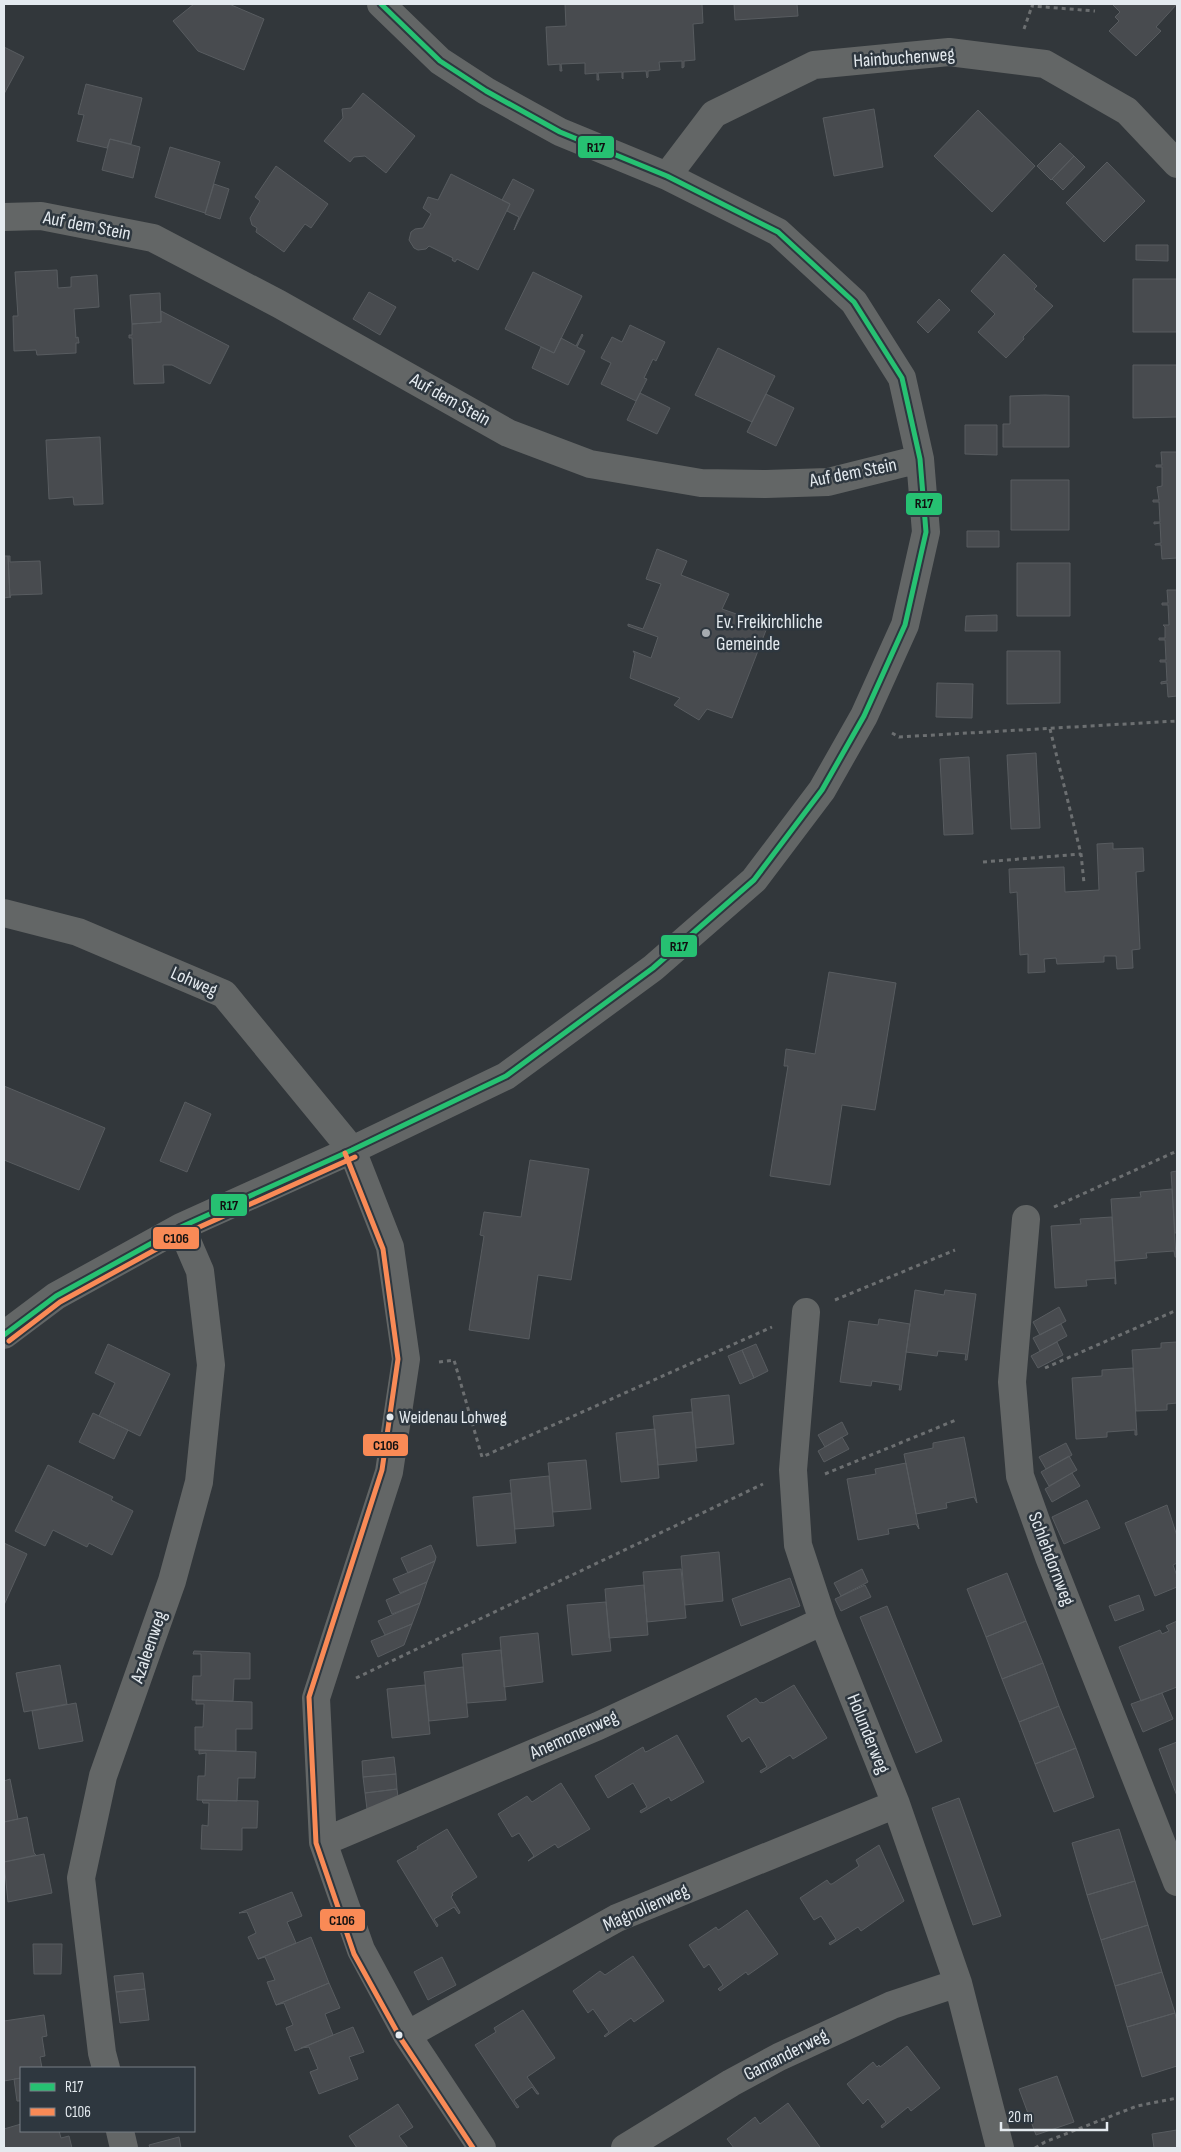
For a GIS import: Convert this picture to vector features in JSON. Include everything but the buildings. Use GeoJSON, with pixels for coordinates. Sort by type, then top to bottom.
{"type":"FeatureCollection","features":[{"type":"Feature","properties":{"kind":"street"},"geometry":{"type":"LineString","coordinates":[[4,1335],[56,1296],[181,1227],[352,1150],[506,1076],[653,968],[754,880],[822,790],[864,716],[905,625],[926,532],[920,459],[902,378],[854,302],[778,232],[667,176],[560,132],[486,91],[440,62],[381,4]]}},
{"type":"Feature","properties":{"kind":"street","name":"Hainbuchenweg"},"geometry":{"type":"LineString","coordinates":[[667,176],[714,114],[814,65],[948,52],[1045,64],[1127,111],[1177,164]]}},
{"type":"Feature","properties":{"kind":"street","name":"Auf dem Stein"},"geometry":{"type":"LineString","coordinates":[[4,217],[41,216],[153,238],[279,304],[508,433],[590,464],[701,483],[766,484],[828,482],[920,459]]}},
{"type":"Feature","properties":{"kind":"street","name":"Lohweg"},"geometry":{"type":"LineString","coordinates":[[4,912],[78,932],[224,994],[352,1150],[390,1247],[406,1359],[389,1472],[316,1698],[323,1842],[361,1950],[407,2035],[482,2148]]}},
{"type":"Feature","properties":{"kind":"street","name":"Schlehdornweg"},"geometry":{"type":"LineString","coordinates":[[1026,1219],[1012,1382],[1020,1476],[1053,1566],[1177,1882]]}},
{"type":"Feature","properties":{"kind":"street","name":"Azaleenweg"},"geometry":{"type":"LineString","coordinates":[[106,2067],[82,1878],[103,1776],[172,1582],[199,1482],[211,1365],[200,1271],[181,1227]]}},
{"type":"Feature","properties":{"kind":"street","name":"Holunderweg"},"geometry":{"type":"LineString","coordinates":[[806,1312],[794,1478],[798,1545],[823,1621],[896,1804],[958,1983],[1000,2148]]}},
{"type":"Feature","properties":{"kind":"street","name":"Anemonenweg"},"geometry":{"type":"LineString","coordinates":[[323,1842],[598,1726],[823,1621]]}},
{"type":"Feature","properties":{"kind":"street","name":"Magnolienweg"},"geometry":{"type":"LineString","coordinates":[[407,2035],[617,1918],[896,1804]]}},
{"type":"Feature","properties":{"kind":"street","name":"Gamanderweg"},"geometry":{"type":"LineString","coordinates":[[625,2148],[731,2083],[779,2057],[892,2005],[958,1983]]}},
{"type":"Feature","properties":{"kind":"street"},"geometry":{"type":"LineString","coordinates":[[120,2132],[124,2148]]}},
{"type":"Feature","properties":{"kind":"path"},"geometry":{"type":"LineString","coordinates":[[1033,4],[1032,6],[1095,11]]}},
{"type":"Feature","properties":{"kind":"path"},"geometry":{"type":"LineString","coordinates":[[899,737],[1177,722]]}},
{"type":"Feature","properties":{"kind":"path"},"geometry":{"type":"LineString","coordinates":[[1050,729],[1081,854],[1084,883]]}},
{"type":"Feature","properties":{"kind":"path"},"geometry":{"type":"LineString","coordinates":[[983,862],[1081,854]]}},
{"type":"Feature","properties":{"kind":"path"},"geometry":{"type":"LineString","coordinates":[[1026,1219],[1177,1151]]}},
{"type":"Feature","properties":{"kind":"path"},"geometry":{"type":"LineString","coordinates":[[405,1366],[454,1360],[482,1457],[806,1312],[955,1250]]}},
{"type":"Feature","properties":{"kind":"path"},"geometry":{"type":"LineString","coordinates":[[1012,1382],[1177,1310]]}},
{"type":"Feature","properties":{"kind":"path"},"geometry":{"type":"LineString","coordinates":[[369,1672],[794,1478],[956,1420]]}},
{"type":"Feature","properties":{"kind":"path"},"geometry":{"type":"LineString","coordinates":[[1035,2148],[1045,2142],[1137,2106],[1177,2098]]}},
{"type":"Feature","properties":{"kind":"transit line","name":"R17"},"geometry":{"type":"LineString","coordinates":[[4,1335],[56,1296],[181,1227],[352,1150],[506,1076],[653,968],[754,880],[822,790],[864,716],[905,625],[926,532],[920,459],[902,378],[854,302],[778,232],[667,176],[560,132],[486,91],[440,61],[381,4]]}},
{"type":"Feature","properties":{"kind":"transit line","name":"C106"},"geometry":{"type":"LineString","coordinates":[[345,1153],[383,1249],[398,1359],[382,1470],[309,1697],[316,1843],[354,1954],[401,2039],[473,2148]]}},
{"type":"Feature","properties":{"kind":"transit line","name":"C106"},"geometry":{"type":"LineString","coordinates":[[9,1341],[60,1302],[184,1234],[355,1157]]}},
{"type":"Feature","properties":{"kind":"place","name":"Ev. Freikirchliche Gemeinde"},"geometry":{"type":"Point","coordinates":[706,633]}},
{"type":"Feature","properties":{"kind":"place","name":"Weidenau Lohweg"},"geometry":{"type":"Point","coordinates":[390,1417]}}]}
